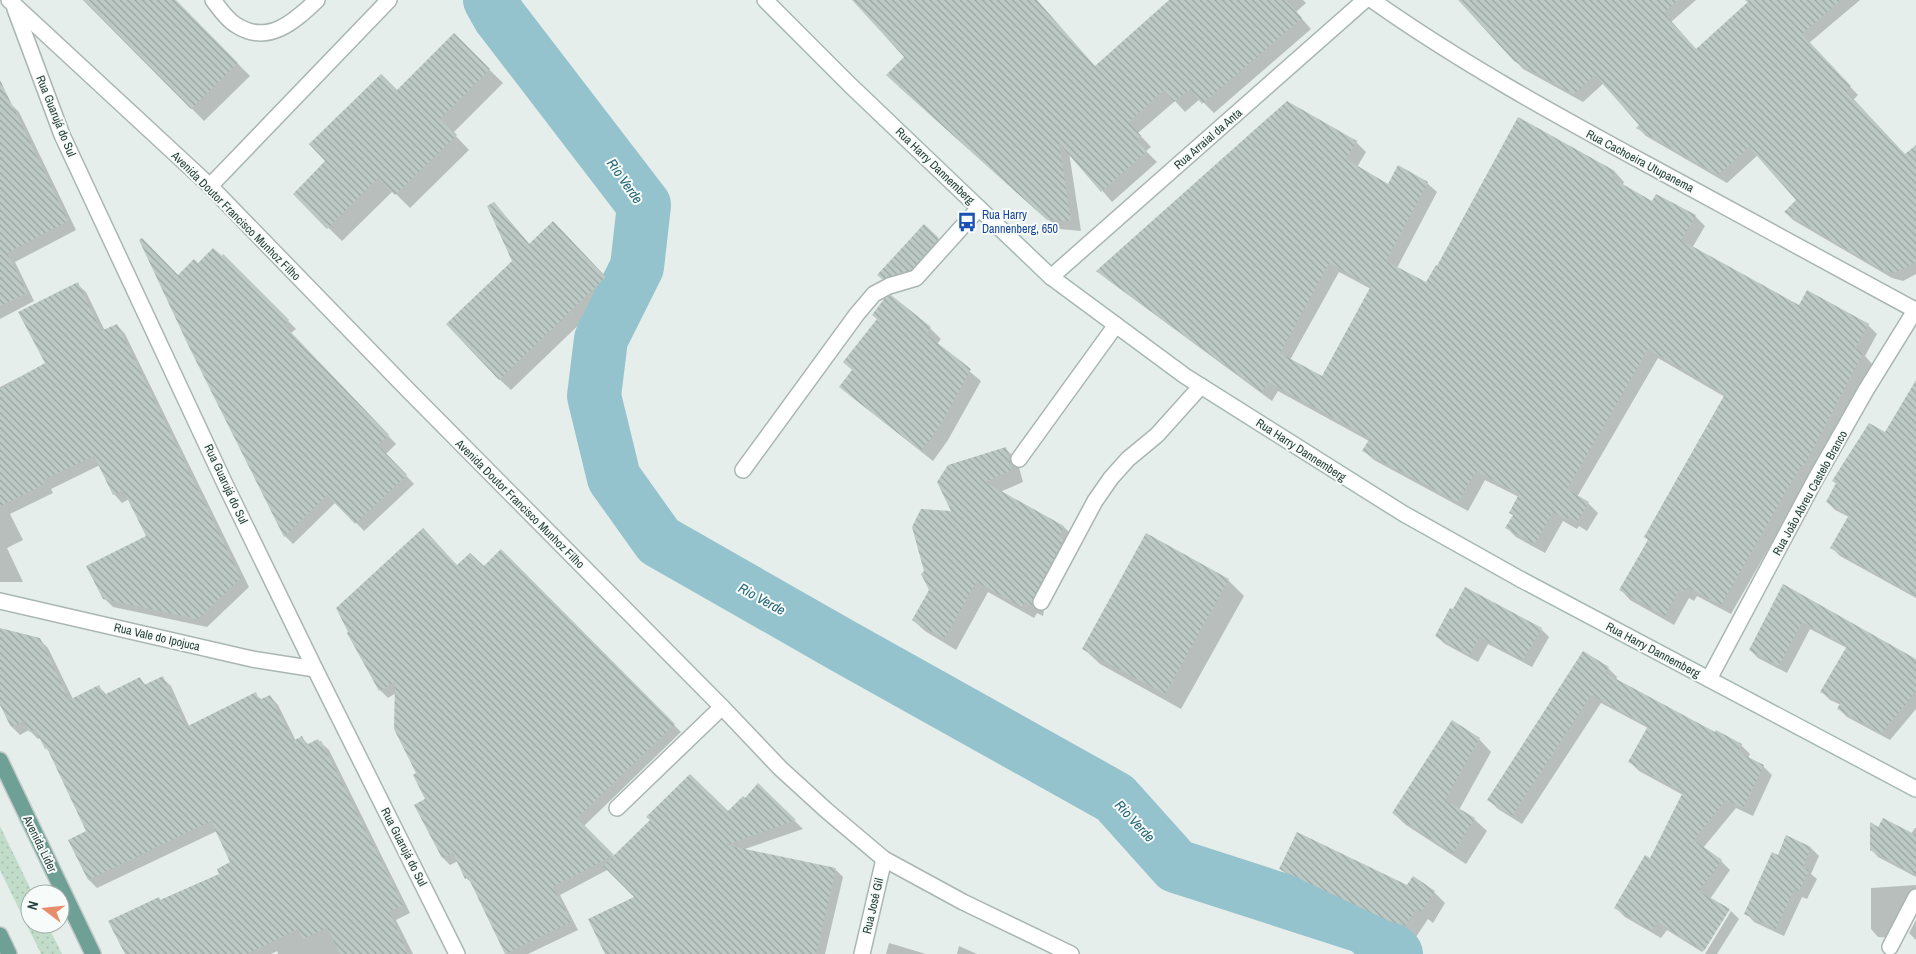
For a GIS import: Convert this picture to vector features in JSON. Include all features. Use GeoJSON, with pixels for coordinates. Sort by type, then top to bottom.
{"type":"FeatureCollection","features":[{"type":"Feature","properties":{"kind":"main road","name":"Avenida Líder"},"geometry":{"type":"LineString","coordinates":[[0,760],[94,954]]}},
{"type":"Feature","properties":{"kind":"main road"},"geometry":{"type":"LineString","coordinates":[[0,935],[9,954]]}},
{"type":"Feature","properties":{"kind":"street"},"geometry":{"type":"LineString","coordinates":[[212,0],[235,25],[248,31],[262,32],[277,31],[298,18],[317,0]]}},
{"type":"Feature","properties":{"kind":"street"},"geometry":{"type":"LineString","coordinates":[[210,186],[389,0]]}},
{"type":"Feature","properties":{"kind":"street","name":"Rua Harry Dannemberg"},"geometry":{"type":"LineString","coordinates":[[765,0],[850,85],[1051,277],[1201,386],[1404,514],[1520,579],[1916,789]]}},
{"type":"Feature","properties":{"kind":"street","name":"Rua Arraial da Anta"},"geometry":{"type":"LineString","coordinates":[[1051,277],[1365,0]]}},
{"type":"Feature","properties":{"kind":"street","name":"Rua Cachoeira Utupanema"},"geometry":{"type":"LineString","coordinates":[[1372,0],[1419,33],[1502,84],[1916,309]]}},
{"type":"Feature","properties":{"kind":"street","name":"Avenida Doutor Francisco Munhoz Filho"},"geometry":{"type":"LineString","coordinates":[[12,2],[210,186],[780,768],[826,810],[884,859],[963,902],[1071,954]]}},
{"type":"Feature","properties":{"kind":"street","name":"Rua Guarujá do Sul"},"geometry":{"type":"LineString","coordinates":[[12,2],[62,135],[224,482],[457,954]]}},
{"type":"Feature","properties":{"kind":"street"},"geometry":{"type":"LineString","coordinates":[[743,470],[856,314],[874,294],[889,286],[916,278],[979,208]]}},
{"type":"Feature","properties":{"kind":"street","name":"Rua João Abreu Castelo Branco"},"geometry":{"type":"LineString","coordinates":[[1709,679],[1866,390],[1916,309]]}},
{"type":"Feature","properties":{"kind":"street"},"geometry":{"type":"LineString","coordinates":[[1019,459],[1116,325]]}},
{"type":"Feature","properties":{"kind":"street"},"geometry":{"type":"LineString","coordinates":[[1041,602],[1095,501],[1110,478],[1128,459],[1157,434],[1201,386]]}},
{"type":"Feature","properties":{"kind":"street","name":"Rua Vale do Ipojuca"},"geometry":{"type":"LineString","coordinates":[[0,601],[252,659],[315,669]]}},
{"type":"Feature","properties":{"kind":"street"},"geometry":{"type":"LineString","coordinates":[[617,808],[722,707]]}},
{"type":"Feature","properties":{"kind":"street","name":"Rua José Gil"},"geometry":{"type":"LineString","coordinates":[[862,954],[884,859]]}},
{"type":"Feature","properties":{"kind":"street"},"geometry":{"type":"LineString","coordinates":[[1890,947],[1916,897]]}},
{"type":"Feature","properties":{"kind":"green space"},"geometry":{"type":"Polygon","coordinates":[[[0,826],[28,884],[20,884],[20,911],[0,870],[0,826]]]}},
{"type":"Feature","properties":{"kind":"green space"},"geometry":{"type":"Polygon","coordinates":[[[31,934],[52,934],[62,954],[41,954],[31,934]]]}},
{"type":"Feature","properties":{"kind":"building"},"geometry":{"type":"Polygon","coordinates":[[[83,0],[176,0],[238,63],[191,109],[83,0]]]}},
{"type":"Feature","properties":{"kind":"building"},"geometry":{"type":"Polygon","coordinates":[[[852,0],[1037,0],[1095,66],[1169,0],[1286,0],[1302,18],[1202,104],[1190,89],[1174,102],[1164,90],[1129,122],[1141,136],[1137,140],[1147,151],[1101,192],[1059,143],[1071,221],[1047,220],[886,75],[904,57],[852,0]]]}},
{"type":"Feature","properties":{"kind":"building"},"geometry":{"type":"Polygon","coordinates":[[[1458,0],[1678,0],[1664,13],[1696,49],[1750,0],[1841,0],[1802,34],[1851,86],[1846,91],[1905,154],[1916,145],[1916,262],[1894,273],[1882,270],[1784,212],[1796,200],[1749,147],[1718,175],[1636,128],[1639,125],[1595,75],[1574,94],[1514,61],[1458,0]]]}},
{"type":"Feature","properties":{"kind":"building"},"geometry":{"type":"Polygon","coordinates":[[[454,33],[490,69],[440,119],[457,135],[395,195],[378,178],[327,229],[293,194],[325,161],[309,144],[381,74],[397,90],[454,33]]]}},
{"type":"Feature","properties":{"kind":"building"},"geometry":{"type":"Polygon","coordinates":[[[0,80],[68,221],[7,253],[27,293],[0,306],[0,80]]]}},
{"type":"Feature","properties":{"kind":"building"},"geometry":{"type":"Polygon","coordinates":[[[1287,101],[1357,141],[1346,159],[1388,184],[1398,165],[1428,182],[1386,261],[1426,282],[1437,266],[1518,117],[1615,171],[1612,178],[1652,201],[1656,194],[1696,215],[1681,240],[1799,305],[1807,290],[1869,324],[1855,348],[1863,353],[1804,466],[1802,464],[1721,605],[1687,587],[1684,592],[1679,589],[1665,616],[1619,590],[1648,540],[1644,537],[1725,394],[1648,349],[1567,489],[1589,502],[1577,522],[1569,517],[1567,520],[1553,512],[1535,544],[1505,528],[1513,515],[1509,513],[1519,494],[1476,471],[1458,502],[1362,451],[1370,438],[1268,382],[1262,392],[1096,271],[1287,101]],[[1329,263],[1280,353],[1322,376],[1371,286],[1329,263]]]}},
{"type":"Feature","properties":{"kind":"building"},"geometry":{"type":"Polygon","coordinates":[[[494,202],[529,244],[553,221],[606,277],[499,380],[446,324],[512,261],[487,206],[494,202]]]}},
{"type":"Feature","properties":{"kind":"building"},"geometry":{"type":"Polygon","coordinates":[[[924,224],[939,238],[911,270],[882,279],[877,275],[924,224]]]}},
{"type":"Feature","properties":{"kind":"building"},"geometry":{"type":"Polygon","coordinates":[[[142,238],[178,275],[194,259],[198,263],[213,248],[222,256],[223,254],[289,320],[284,325],[389,435],[378,445],[407,475],[355,524],[327,495],[284,537],[190,349],[139,240],[142,238]]]}},
{"type":"Feature","properties":{"kind":"building"},"geometry":{"type":"Polygon","coordinates":[[[78,282],[101,331],[117,324],[241,578],[198,619],[103,599],[86,566],[146,536],[123,490],[113,495],[94,456],[43,480],[45,484],[0,506],[0,389],[45,363],[18,312],[78,282]]]}},
{"type":"Feature","properties":{"kind":"building"},"geometry":{"type":"Polygon","coordinates":[[[891,295],[931,327],[926,334],[971,369],[938,429],[921,451],[839,387],[852,370],[843,362],[877,319],[872,315],[884,299],[891,295]]]}},
{"type":"Feature","properties":{"kind":"building"},"geometry":{"type":"Polygon","coordinates":[[[1916,380],[1916,596],[1830,548],[1849,515],[1826,502],[1836,483],[1832,481],[1869,423],[1885,432],[1916,380]]]}},
{"type":"Feature","properties":{"kind":"building"},"geometry":{"type":"Polygon","coordinates":[[[1006,447],[1012,470],[985,482],[1064,526],[1059,536],[1064,539],[1033,598],[1032,606],[1025,602],[1022,607],[976,582],[944,639],[912,620],[929,590],[921,574],[924,571],[912,527],[921,509],[951,511],[937,482],[948,465],[1006,447]]]}},
{"type":"Feature","properties":{"kind":"building"},"geometry":{"type":"Polygon","coordinates":[[[423,528],[457,565],[470,553],[484,566],[501,549],[675,724],[577,818],[614,855],[553,887],[571,922],[505,954],[468,877],[465,879],[453,853],[442,858],[414,805],[425,799],[413,775],[416,773],[394,729],[395,682],[379,691],[347,633],[336,608],[423,528]]]}},
{"type":"Feature","properties":{"kind":"building"},"geometry":{"type":"Polygon","coordinates":[[[1146,533],[1229,579],[1165,694],[1082,649],[1146,533]]]}},
{"type":"Feature","properties":{"kind":"building"},"geometry":{"type":"Polygon","coordinates":[[[1783,584],[1916,659],[1916,691],[1882,733],[1837,709],[1841,702],[1820,692],[1847,646],[1802,622],[1779,666],[1749,650],[1783,584]]]}},
{"type":"Feature","properties":{"kind":"building"},"geometry":{"type":"Polygon","coordinates":[[[1465,587],[1542,628],[1523,660],[1480,637],[1469,655],[1435,636],[1450,608],[1453,609],[1465,587]]]}},
{"type":"Feature","properties":{"kind":"building"},"geometry":{"type":"Polygon","coordinates":[[[0,628],[40,638],[69,700],[99,685],[104,695],[140,677],[144,685],[163,676],[186,727],[256,692],[259,700],[270,695],[293,741],[302,736],[306,745],[318,739],[319,742],[321,741],[403,905],[389,912],[408,954],[340,954],[327,928],[303,939],[298,929],[247,954],[125,954],[108,921],[159,897],[160,900],[219,874],[217,869],[230,862],[211,821],[88,880],[68,840],[86,831],[47,748],[45,749],[35,729],[29,732],[24,721],[11,727],[0,705],[0,628]]]}},
{"type":"Feature","properties":{"kind":"building"},"geometry":{"type":"Polygon","coordinates":[[[1583,651],[1609,667],[1605,673],[1715,732],[1716,730],[1742,744],[1738,752],[1764,765],[1743,808],[1726,800],[1694,840],[1722,860],[1699,891],[1730,909],[1704,951],[1657,922],[1651,930],[1614,908],[1645,855],[1650,858],[1683,792],[1628,762],[1648,726],[1591,695],[1512,816],[1487,800],[1583,651]]]}},
{"type":"Feature","properties":{"kind":"building"},"geometry":{"type":"Polygon","coordinates":[[[1452,720],[1480,738],[1445,800],[1475,818],[1453,853],[1392,813],[1452,720]]]}},
{"type":"Feature","properties":{"kind":"building"},"geometry":{"type":"Polygon","coordinates":[[[690,774],[728,811],[743,796],[745,798],[758,783],[796,820],[726,845],[836,868],[816,954],[605,954],[588,919],[634,897],[603,866],[650,820],[646,817],[690,774]]]}},
{"type":"Feature","properties":{"kind":"building"},"geometry":{"type":"Polygon","coordinates":[[[1883,818],[1916,835],[1916,875],[1870,850],[1870,822],[1878,827],[1883,818]]]}},
{"type":"Feature","properties":{"kind":"building"},"geometry":{"type":"Polygon","coordinates":[[[1297,832],[1407,885],[1413,876],[1435,891],[1421,912],[1416,909],[1405,926],[1389,921],[1279,869],[1297,832]]]}},
{"type":"Feature","properties":{"kind":"building"},"geometry":{"type":"Polygon","coordinates":[[[1786,835],[1811,847],[1803,867],[1809,870],[1799,891],[1794,889],[1776,929],[1744,914],[1772,852],[1778,855],[1786,835]]]}},
{"type":"Feature","properties":{"kind":"waterway","name":"Rio Verde"},"geometry":{"type":"LineString","coordinates":[[490,0],[499,16],[644,205],[637,267],[601,339],[594,396],[614,478],[659,541],[1115,798],[1176,866],[1365,927],[1396,954]]}},
{"type":"Feature","properties":{"kind":"place","name":"Rua Harry Dannenberg, 650"},"geometry":{"type":"Point","coordinates":[967,222]}}]}
